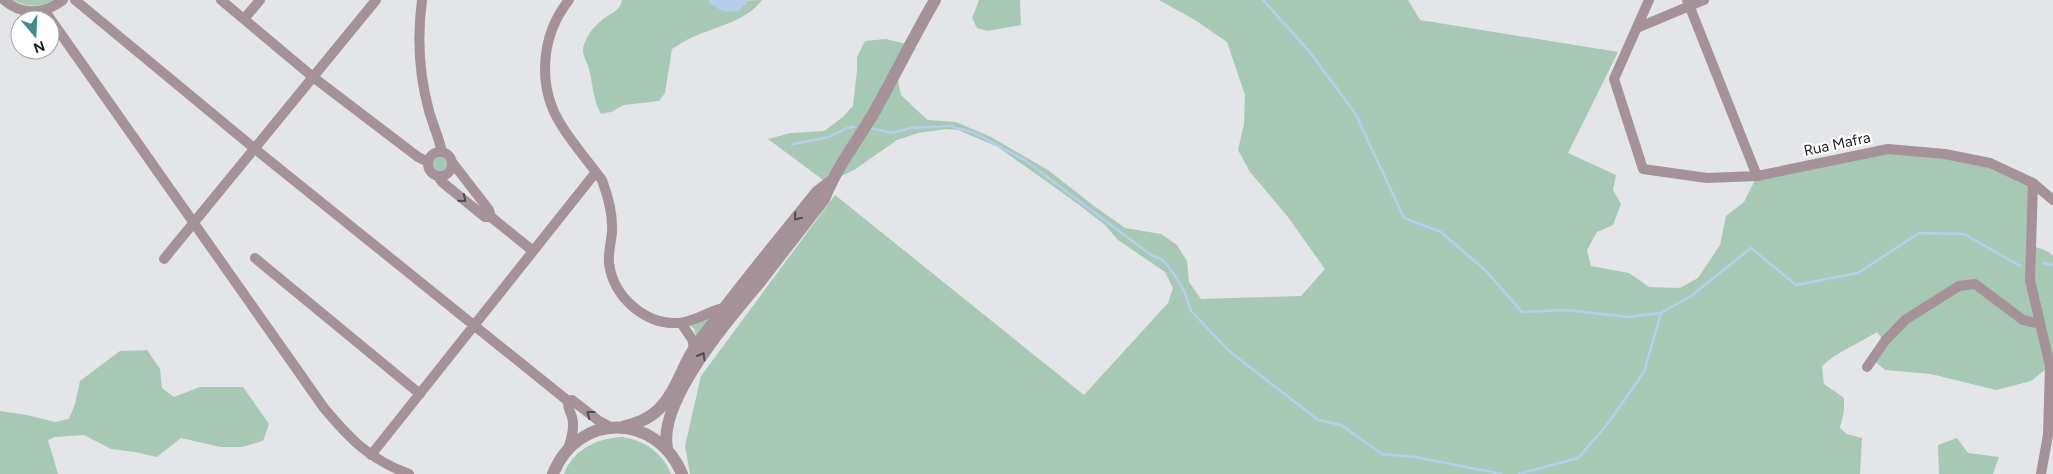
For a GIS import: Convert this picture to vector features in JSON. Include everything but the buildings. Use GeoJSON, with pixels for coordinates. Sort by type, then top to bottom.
{"type":"FeatureCollection","features":[{"type":"Feature","properties":{"kind":"street"},"geometry":{"type":"LineString","coordinates":[[4,0],[21,10]]}},
{"type":"Feature","properties":{"kind":"street"},"geometry":{"type":"LineString","coordinates":[[44,10],[63,0]]}},
{"type":"Feature","properties":{"kind":"street"},"geometry":{"type":"LineString","coordinates":[[75,0],[255,149],[568,401],[572,400],[599,421],[651,436],[674,456],[682,474]]}},
{"type":"Feature","properties":{"kind":"street"},"geometry":{"type":"LineString","coordinates":[[221,0],[314,77],[418,157],[428,162]]}},
{"type":"Feature","properties":{"kind":"street"},"geometry":{"type":"LineString","coordinates":[[244,19],[260,0]]}},
{"type":"Feature","properties":{"kind":"street"},"geometry":{"type":"LineString","coordinates":[[164,259],[376,0]]}},
{"type":"Feature","properties":{"kind":"street"},"geometry":{"type":"LineString","coordinates":[[422,0],[419,40],[422,79],[429,112],[442,152]]}},
{"type":"Feature","properties":{"kind":"street"},"geometry":{"type":"LineString","coordinates":[[569,0],[550,36],[546,58],[546,81],[551,103],[560,123],[596,172],[605,189],[610,209],[612,230],[609,262],[616,286],[632,306],[646,316],[663,322],[681,323],[723,309]]}},
{"type":"Feature","properties":{"kind":"street"},"geometry":{"type":"LineString","coordinates":[[667,448],[665,438],[669,417],[706,349],[824,198],[830,182],[876,109],[908,46],[935,0]]}},
{"type":"Feature","properties":{"kind":"street"},"geometry":{"type":"LineString","coordinates":[[1637,28],[1648,0]]}},
{"type":"Feature","properties":{"kind":"street"},"geometry":{"type":"LineString","coordinates":[[1637,28],[1688,3],[1704,0]]}},
{"type":"Feature","properties":{"kind":"street"},"geometry":{"type":"LineString","coordinates":[[1688,3],[1757,176]]}},
{"type":"Feature","properties":{"kind":"street","name":"Rua Mafra"},"geometry":{"type":"LineString","coordinates":[[1637,28],[1614,80],[1643,169],[1707,178],[1757,176],[1888,149],[1944,154],[1990,162],[2033,183],[2053,200]]}},
{"type":"Feature","properties":{"kind":"street"},"geometry":{"type":"LineString","coordinates":[[60,33],[324,408],[349,438],[371,456],[392,468],[408,474]]}},
{"type":"Feature","properties":{"kind":"street"},"geometry":{"type":"LineString","coordinates":[[491,217],[484,217],[429,170],[428,162],[431,156],[442,152],[449,155],[452,162],[489,210],[491,217],[533,251]]}},
{"type":"Feature","properties":{"kind":"street"},"geometry":{"type":"LineString","coordinates":[[438,176],[449,173],[452,162]]}},
{"type":"Feature","properties":{"kind":"street"},"geometry":{"type":"LineString","coordinates":[[371,456],[596,172]]}},
{"type":"Feature","properties":{"kind":"street"},"geometry":{"type":"LineString","coordinates":[[553,474],[561,457],[583,437],[602,429],[642,421],[660,408],[694,348],[723,309],[817,192],[830,182]]}},
{"type":"Feature","properties":{"kind":"street"},"geometry":{"type":"LineString","coordinates":[[2033,183],[2030,280],[2050,366],[2048,435],[2041,474]]}},
{"type":"Feature","properties":{"kind":"street"},"geometry":{"type":"LineString","coordinates":[[255,258],[420,394]]}},
{"type":"Feature","properties":{"kind":"street"},"geometry":{"type":"LineString","coordinates":[[1868,366],[1884,341],[1905,320],[1959,286],[1974,284],[2023,320],[2040,324]]}},
{"type":"Feature","properties":{"kind":"street"},"geometry":{"type":"LineString","coordinates":[[681,323],[692,338],[694,348]]}},
{"type":"Feature","properties":{"kind":"street"},"geometry":{"type":"LineString","coordinates":[[568,401],[567,406],[572,416],[573,426],[568,449]]}},
{"type":"Feature","properties":{"kind":"green space"},"geometry":{"type":"Polygon","coordinates":[[[13,0],[55,0],[34,6],[13,0]]]}},
{"type":"Feature","properties":{"kind":"green space"},"geometry":{"type":"Polygon","coordinates":[[[622,0],[710,0],[709,2],[762,0],[747,14],[730,23],[690,38],[672,49],[665,93],[659,101],[624,105],[611,112],[601,114],[595,98],[583,47],[592,30],[619,7],[622,0]]]}},
{"type":"Feature","properties":{"kind":"green space"},"geometry":{"type":"Polygon","coordinates":[[[979,0],[1020,0],[1021,25],[987,31],[977,28],[972,18],[979,0]]]}},
{"type":"Feature","properties":{"kind":"green space"},"geometry":{"type":"Polygon","coordinates":[[[1159,0],[1408,0],[1420,20],[1618,52],[1568,153],[1616,175],[1613,190],[1621,204],[1613,225],[1597,232],[1587,250],[1591,266],[1629,273],[1649,287],[1680,288],[1698,278],[1720,245],[1726,216],[1744,202],[1757,176],[1888,149],[1990,163],[2033,183],[2031,245],[2049,252],[2053,256],[2053,362],[2031,381],[1996,390],[1931,374],[1885,370],[1872,359],[1884,341],[1877,332],[1841,352],[1822,366],[1824,384],[1844,398],[1844,411],[1840,428],[1847,434],[1862,438],[1860,474],[690,474],[685,446],[701,376],[835,195],[1084,395],[1168,303],[1173,288],[1165,272],[1118,240],[1105,225],[1078,204],[998,147],[958,130],[946,129],[918,133],[897,140],[854,170],[827,183],[768,139],[791,133],[824,131],[843,117],[853,106],[857,57],[865,41],[886,39],[906,44],[897,77],[901,95],[928,120],[956,122],[991,137],[1048,170],[1125,228],[1161,234],[1177,245],[1187,261],[1189,282],[1201,299],[1301,296],[1325,269],[1288,217],[1250,172],[1238,150],[1244,124],[1245,95],[1227,42],[1195,20],[1159,0]]]}},
{"type":"Feature","properties":{"kind":"green space"},"geometry":{"type":"Polygon","coordinates":[[[437,157],[443,157],[447,164],[443,171],[437,171],[433,167],[433,161],[437,157]]]}},
{"type":"Feature","properties":{"kind":"green space"},"geometry":{"type":"Polygon","coordinates":[[[712,316],[697,338],[694,329],[689,324],[712,316]]]}},
{"type":"Feature","properties":{"kind":"green space"},"geometry":{"type":"Polygon","coordinates":[[[147,350],[160,369],[162,388],[174,397],[200,387],[243,387],[269,424],[263,441],[242,447],[221,447],[181,438],[157,457],[111,449],[84,435],[55,437],[48,440],[58,474],[0,474],[0,411],[55,422],[69,419],[75,404],[80,381],[120,351],[147,350]]]}},
{"type":"Feature","properties":{"kind":"green space"},"geometry":{"type":"Polygon","coordinates":[[[622,437],[638,441],[652,449],[663,460],[671,474],[564,474],[573,458],[587,447],[604,440],[622,437]]]}},
{"type":"Feature","properties":{"kind":"green space"},"geometry":{"type":"Polygon","coordinates":[[[1957,438],[1968,453],[1999,457],[1993,474],[1939,474],[1938,445],[1957,438]]]}},
{"type":"Feature","properties":{"kind":"water"},"geometry":{"type":"Polygon","coordinates":[[[710,0],[749,0],[739,11],[730,12],[716,7],[709,2],[710,0]]]}},
{"type":"Feature","properties":{"kind":"waterway"},"geometry":{"type":"LineString","coordinates":[[1263,0],[1309,51],[1355,113],[1404,218],[1441,232],[1486,271],[1522,312],[1566,310],[1628,317],[1661,313]]}},
{"type":"Feature","properties":{"kind":"waterway"},"geometry":{"type":"LineString","coordinates":[[871,128],[891,133],[911,128],[950,126],[975,133],[1026,161],[1151,255],[1163,260],[1185,293],[1191,311],[1229,351],[1318,420],[1341,425],[1382,454],[1415,457],[1502,474]]}},
{"type":"Feature","properties":{"kind":"waterway"},"geometry":{"type":"LineString","coordinates":[[793,144],[829,137],[847,128],[854,127]]}},
{"type":"Feature","properties":{"kind":"waterway"},"geometry":{"type":"LineString","coordinates":[[1519,474],[1578,458],[1606,426],[1644,372],[1661,313],[1691,296],[1751,248],[1796,285],[1858,273],[1919,233],[1964,234],[2020,266]]}},
{"type":"Feature","properties":{"kind":"waterway"},"geometry":{"type":"LineString","coordinates":[[2043,263],[2053,265]]}}]}
